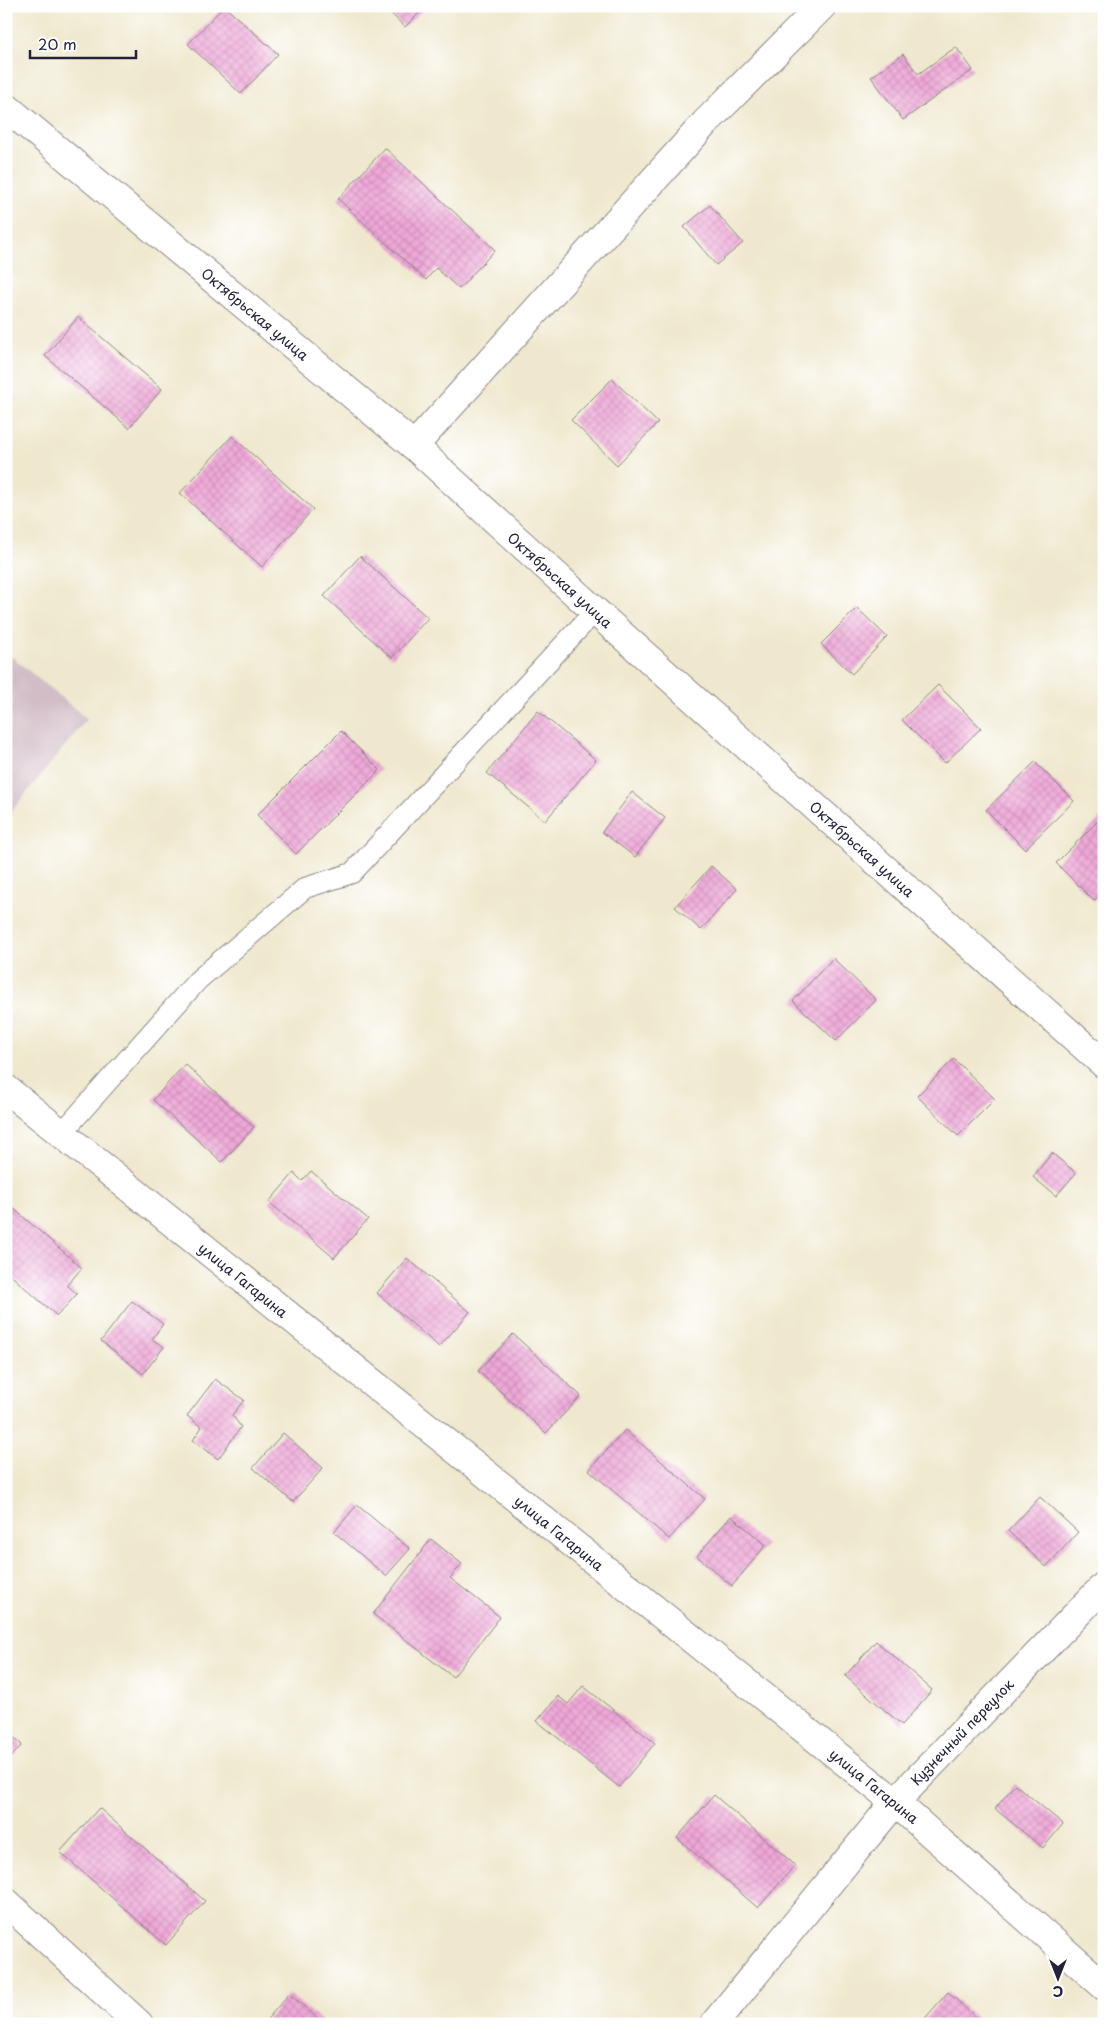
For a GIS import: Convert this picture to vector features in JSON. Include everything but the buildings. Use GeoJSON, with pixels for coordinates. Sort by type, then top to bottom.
{"type":"FeatureCollection","features":[{"type":"Feature","properties":{"kind":"street"},"geometry":{"type":"LineString","coordinates":[[414,446],[705,123],[822,6]]}},
{"type":"Feature","properties":{"kind":"street","name":"Октябрьская улица"},"geometry":{"type":"LineString","coordinates":[[6,107],[414,446],[595,611],[1104,1064]]}},
{"type":"Feature","properties":{"kind":"street","name":"улица Гагарина"},"geometry":{"type":"LineString","coordinates":[[6,1089],[895,1802],[1104,1986]]}},
{"type":"Feature","properties":{"kind":"street","name":"Кузнечный переулок"},"geometry":{"type":"LineString","coordinates":[[714,2024],[895,1802],[1104,1586]]}},
{"type":"Feature","properties":{"kind":"street"},"geometry":{"type":"LineString","coordinates":[[6,1902],[138,2024]]}},
{"type":"Feature","properties":{"kind":"lane"},"geometry":{"type":"LineString","coordinates":[[61,1134],[198,980],[305,888],[352,873],[595,611]]}},
{"type":"Feature","properties":{"kind":"shaded area"},"geometry":{"type":"Polygon","coordinates":[[[6,652],[87,719],[6,818],[6,652]]]}}]}
